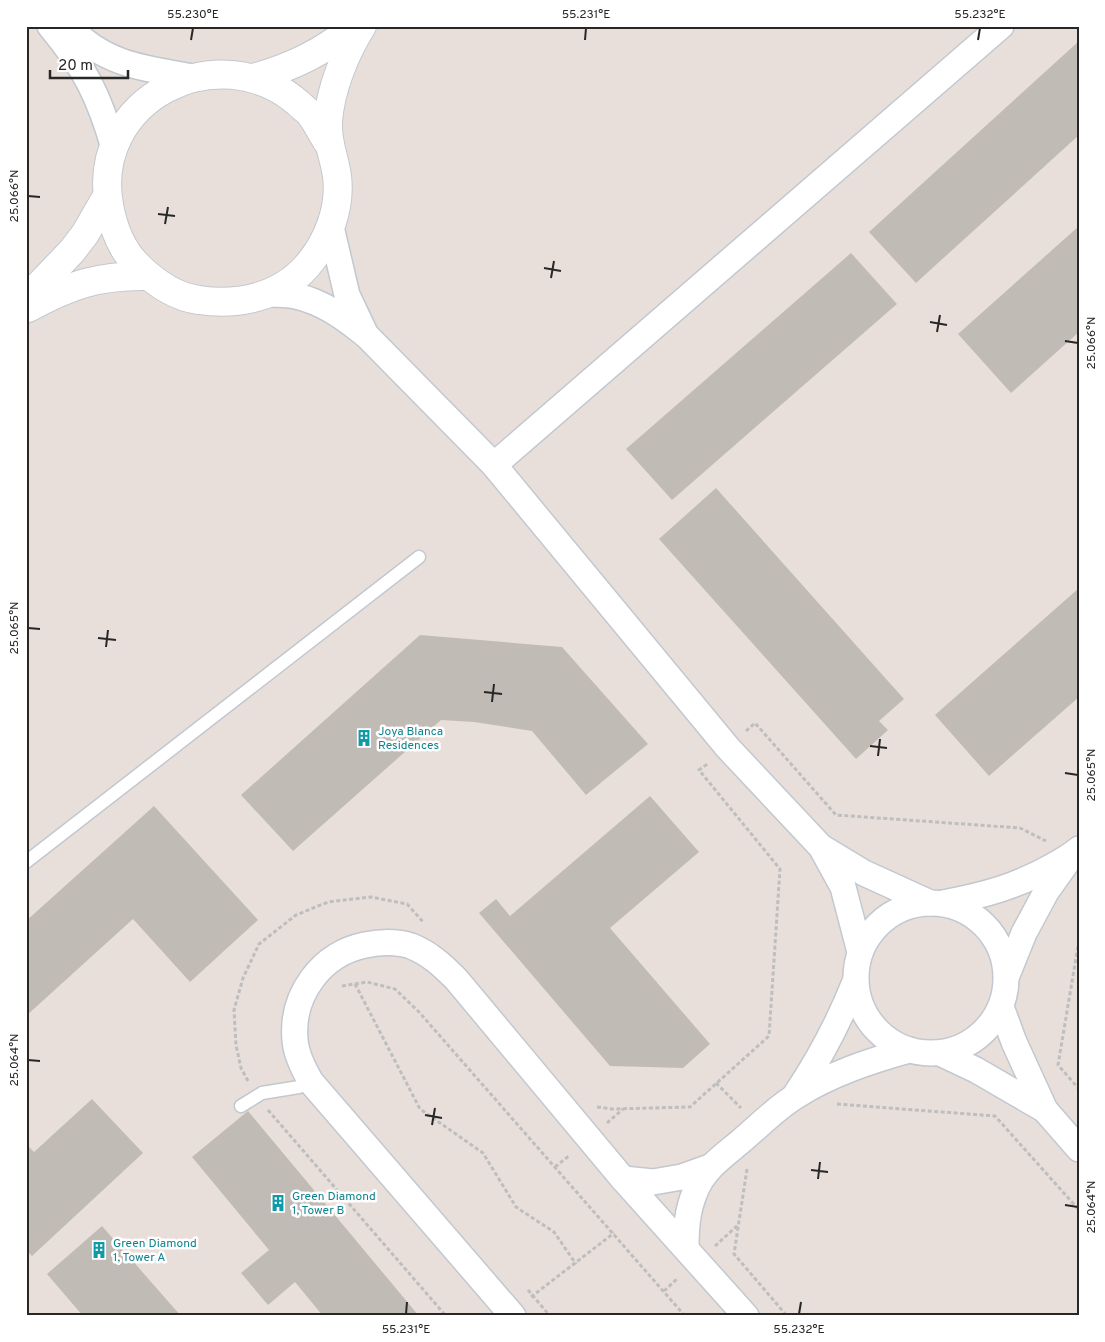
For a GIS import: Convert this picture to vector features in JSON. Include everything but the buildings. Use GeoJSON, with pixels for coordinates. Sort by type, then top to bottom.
{"type":"FeatureCollection","features":[{"type":"Feature","properties":{"kind":"street"},"geometry":{"type":"LineString","coordinates":[[50,26],[69,48],[91,84],[101,106],[114,148]]}},
{"type":"Feature","properties":{"kind":"street"},"geometry":{"type":"LineString","coordinates":[[69,26],[88,45],[115,60],[145,69],[194,77]]}},
{"type":"Feature","properties":{"kind":"street"},"geometry":{"type":"LineString","coordinates":[[253,78],[297,63],[338,40],[355,26]]}},
{"type":"Feature","properties":{"kind":"street"},"geometry":{"type":"LineString","coordinates":[[328,143],[310,114],[284,92],[253,78],[224,74],[194,77],[174,84],[155,95],[143,105],[125,127],[114,148],[107,180],[107,196],[111,219],[120,240],[132,260],[148,276],[170,291],[195,300],[220,303],[244,301],[268,294],[289,282],[307,267],[331,227],[337,202],[337,176],[328,143],[328,120],[333,97],[349,51],[362,26]]}},
{"type":"Feature","properties":{"kind":"street"},"geometry":{"type":"LineString","coordinates":[[494,465],[1002,26]]}},
{"type":"Feature","properties":{"kind":"street"},"geometry":{"type":"LineString","coordinates":[[26,299],[72,251],[85,234],[107,196]]}},
{"type":"Feature","properties":{"kind":"street"},"geometry":{"type":"LineString","coordinates":[[331,227],[347,295],[366,336]]}},
{"type":"Feature","properties":{"kind":"street"},"geometry":{"type":"LineString","coordinates":[[26,309],[66,289],[86,282],[106,278],[148,276]]}},
{"type":"Feature","properties":{"kind":"street"},"geometry":{"type":"LineString","coordinates":[[268,294],[295,296],[320,303],[345,318],[366,336],[494,465],[728,748],[822,847],[864,872],[936,903],[966,911],[987,928],[1002,949],[1007,975],[1006,991],[1001,1007],[991,1024],[977,1038],[959,1048],[940,1053]]}},
{"type":"Feature","properties":{"kind":"street"},"geometry":{"type":"LineString","coordinates":[[822,847],[843,887],[860,952]]}},
{"type":"Feature","properties":{"kind":"street"},"geometry":{"type":"LineString","coordinates":[[795,1096],[828,1042],[843,1013],[855,982],[860,952],[871,932],[887,916],[908,906],[936,903],[996,891],[1031,878],[1075,852]]}},
{"type":"Feature","properties":{"kind":"street"},"geometry":{"type":"LineString","coordinates":[[1007,975],[1024,933],[1037,908],[1046,892],[1075,852]]}},
{"type":"Feature","properties":{"kind":"street"},"geometry":{"type":"LineString","coordinates":[[510,1315],[311,1082],[303,1068],[295,1040],[296,1011],[307,984],[326,962],[352,948],[380,942],[410,945],[436,958],[456,979],[623,1180],[746,1316]]}},
{"type":"Feature","properties":{"kind":"street"},"geometry":{"type":"LineString","coordinates":[[855,982],[860,1005],[871,1024],[888,1040],[909,1050],[940,1053],[976,1070],[1045,1110]]}},
{"type":"Feature","properties":{"kind":"street"},"geometry":{"type":"LineString","coordinates":[[1001,1007],[1014,1042],[1045,1110],[1079,1149]]}},
{"type":"Feature","properties":{"kind":"street"},"geometry":{"type":"LineString","coordinates":[[686,1248],[686,1220],[695,1191],[710,1167],[795,1096],[848,1070],[909,1050]]}},
{"type":"Feature","properties":{"kind":"street"},"geometry":{"type":"LineString","coordinates":[[623,1180],[653,1182],[682,1178],[710,1167]]}},
{"type":"Feature","properties":{"kind":"lane"},"geometry":{"type":"LineString","coordinates":[[26,862],[419,557]]}},
{"type":"Feature","properties":{"kind":"lane"},"geometry":{"type":"LineString","coordinates":[[241,1106],[256,1096],[275,1090],[299,1087],[311,1082]]}},
{"type":"Feature","properties":{"kind":"path"},"geometry":{"type":"LineString","coordinates":[[590,1105],[612,1109],[690,1107],[769,1036],[780,869],[699,770],[728,748],[755,723],[836,815],[1020,828],[1075,852]]}},
{"type":"Feature","properties":{"kind":"path"},"geometry":{"type":"LineString","coordinates":[[427,925],[407,904],[371,897],[328,902],[296,915],[259,944],[243,978],[234,1010],[236,1045],[241,1068],[256,1096],[446,1316]]}},
{"type":"Feature","properties":{"kind":"path"},"geometry":{"type":"LineString","coordinates":[[1079,940],[1058,1065],[1079,1088]]}},
{"type":"Feature","properties":{"kind":"path"},"geometry":{"type":"LineString","coordinates":[[336,987],[367,982],[396,989],[419,1012],[686,1316]]}},
{"type":"Feature","properties":{"kind":"path"},"geometry":{"type":"LineString","coordinates":[[354,984],[420,1109],[483,1153],[516,1207],[554,1232],[576,1264]]}},
{"type":"Feature","properties":{"kind":"path"},"geometry":{"type":"LineString","coordinates":[[831,1104],[995,1116],[1079,1210]]}},
{"type":"Feature","properties":{"kind":"path"},"geometry":{"type":"LineString","coordinates":[[748,1166],[734,1254],[787,1316]]}},
{"type":"Feature","properties":{"kind":"path"},"geometry":{"type":"LineString","coordinates":[[510,1315],[614,1234]]}},
{"type":"Feature","properties":{"kind":"path"},"geometry":{"type":"LineString","coordinates":[[526,1288],[550,1316]]}},
{"type":"Feature","properties":{"kind":"place","name":"Joya Blanca Residences"},"geometry":{"type":"Point","coordinates":[364,738]}},
{"type":"Feature","properties":{"kind":"place","name":"Green Diamond 1, Tower B"},"geometry":{"type":"Point","coordinates":[278,1203]}},
{"type":"Feature","properties":{"kind":"place","name":"Green Diamond 1, Tower A"},"geometry":{"type":"Point","coordinates":[99,1250]}}]}
